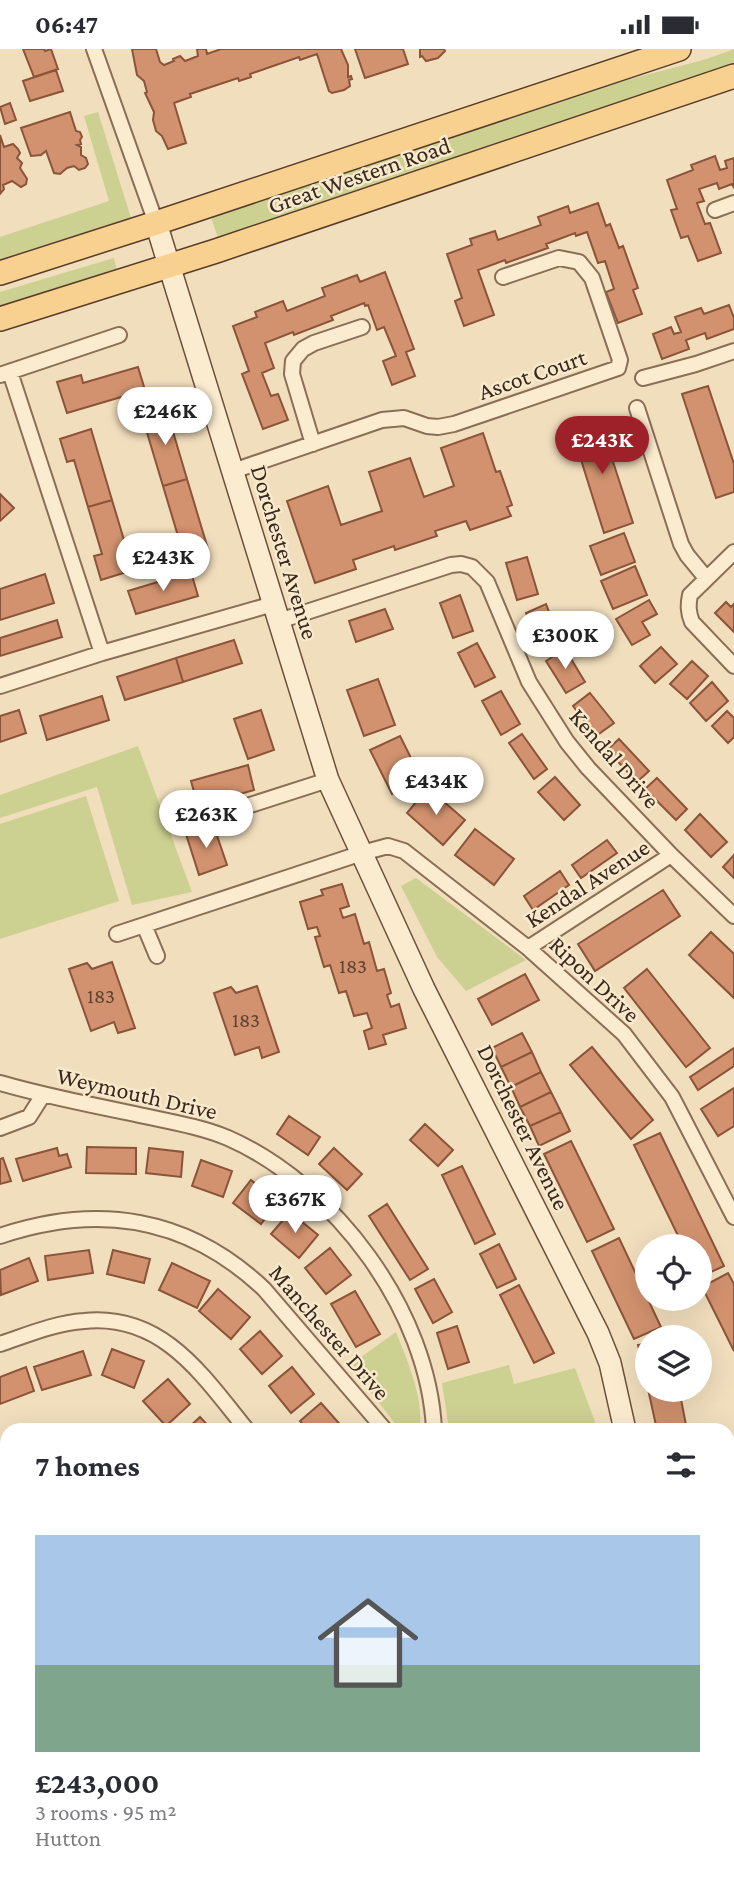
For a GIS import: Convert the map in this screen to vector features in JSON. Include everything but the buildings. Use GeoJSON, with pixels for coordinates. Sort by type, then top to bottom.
{"type":"FeatureCollection","features":[{"type":"Feature","properties":{"kind":"main road","name":"Great Western Road"},"geometry":{"type":"LineString","coordinates":[[0,273],[679,49]]}},
{"type":"Feature","properties":{"kind":"main road","name":"Great Western Road"},"geometry":{"type":"LineString","coordinates":[[0,319],[169,266],[734,76]]}},
{"type":"Feature","properties":{"kind":"street"},"geometry":{"type":"LineString","coordinates":[[94,49],[156,223]]}},
{"type":"Feature","properties":{"kind":"street"},"geometry":{"type":"LineString","coordinates":[[715,210],[734,203]]}},
{"type":"Feature","properties":{"kind":"street","name":"Dorchester Avenue"},"geometry":{"type":"LineString","coordinates":[[156,223],[328,780],[424,989],[598,1333],[610,1363],[623,1423]]}},
{"type":"Feature","properties":{"kind":"street","name":"Ascot Court"},"geometry":{"type":"LineString","coordinates":[[233,471],[382,420],[415,420],[427,426],[438,427],[454,424],[618,368],[620,360],[592,278],[579,262],[559,258],[503,277]]}},
{"type":"Feature","properties":{"kind":"street"},"geometry":{"type":"LineString","coordinates":[[313,444],[292,374],[293,361],[303,349],[314,343],[362,327]]}},
{"type":"Feature","properties":{"kind":"street"},"geometry":{"type":"LineString","coordinates":[[102,653],[5,373],[119,335]]}},
{"type":"Feature","properties":{"kind":"street"},"geometry":{"type":"LineString","coordinates":[[643,378],[734,351]]}},
{"type":"Feature","properties":{"kind":"street"},"geometry":{"type":"LineString","coordinates":[[638,408],[681,544],[706,578]]}},
{"type":"Feature","properties":{"kind":"street"},"geometry":{"type":"LineString","coordinates":[[734,552],[690,595],[688,613],[692,622],[734,666]]}},
{"type":"Feature","properties":{"kind":"street","name":"Kendal Drive"},"geometry":{"type":"LineString","coordinates":[[0,686],[102,653],[276,613],[451,565],[472,567],[487,582],[529,682],[567,742],[588,768],[671,855],[734,916]]}},
{"type":"Feature","properties":{"kind":"street"},"geometry":{"type":"LineString","coordinates":[[188,825],[328,780]]}},
{"type":"Feature","properties":{"kind":"street","name":"Ripon Drive"},"geometry":{"type":"LineString","coordinates":[[362,853],[388,846],[404,851],[528,948],[624,1034],[673,1097],[734,1217]]}},
{"type":"Feature","properties":{"kind":"street"},"geometry":{"type":"LineString","coordinates":[[117,935],[362,853]]}},
{"type":"Feature","properties":{"kind":"street","name":"Kendal Avenue"},"geometry":{"type":"LineString","coordinates":[[528,948],[671,855]]}},
{"type":"Feature","properties":{"kind":"street"},"geometry":{"type":"LineString","coordinates":[[144,925],[157,956]]}},
{"type":"Feature","properties":{"kind":"street","name":"Weymouth Drive"},"geometry":{"type":"LineString","coordinates":[[0,1083],[43,1095],[175,1122],[226,1137],[282,1169],[343,1224],[368,1255],[390,1290],[412,1336],[426,1378],[434,1423]]}},
{"type":"Feature","properties":{"kind":"street"},"geometry":{"type":"LineString","coordinates":[[0,1128],[29,1117],[43,1095]]}},
{"type":"Feature","properties":{"kind":"street","name":"Manchester Drive"},"geometry":{"type":"LineString","coordinates":[[0,1235],[52,1221],[113,1219],[160,1226],[201,1243],[244,1270],[264,1289],[379,1423]]}},
{"type":"Feature","properties":{"kind":"street"},"geometry":{"type":"LineString","coordinates":[[0,1344],[82,1321],[122,1323],[145,1330],[172,1345],[186,1357],[241,1423]]}},
{"type":"Feature","properties":{"kind":"green space"},"geometry":{"type":"Polygon","coordinates":[[[734,49],[734,65],[218,238],[211,217],[577,93],[707,59],[734,49]]]}},
{"type":"Feature","properties":{"kind":"green space"},"geometry":{"type":"Polygon","coordinates":[[[98,112],[131,218],[0,259],[0,237],[109,201],[84,116],[98,112]]]}},
{"type":"Feature","properties":{"kind":"green space"},"geometry":{"type":"Polygon","coordinates":[[[114,258],[117,271],[0,308],[0,292],[114,258]]]}},
{"type":"Feature","properties":{"kind":"green space"},"geometry":{"type":"Polygon","coordinates":[[[138,746],[192,892],[132,905],[97,787],[0,818],[0,795],[138,746]]]}},
{"type":"Feature","properties":{"kind":"green space"},"geometry":{"type":"Polygon","coordinates":[[[86,796],[119,901],[0,939],[0,824],[86,796]]]}},
{"type":"Feature","properties":{"kind":"green space"},"geometry":{"type":"Polygon","coordinates":[[[416,878],[526,960],[466,991],[437,957],[401,886],[416,878]]]}},
{"type":"Feature","properties":{"kind":"green space"},"geometry":{"type":"Polygon","coordinates":[[[396,1332],[417,1393],[420,1423],[395,1423],[350,1365],[396,1332]]]}},
{"type":"Feature","properties":{"kind":"green space"},"geometry":{"type":"Polygon","coordinates":[[[509,1365],[514,1384],[575,1368],[595,1423],[448,1423],[442,1383],[509,1365]]]}}]}
